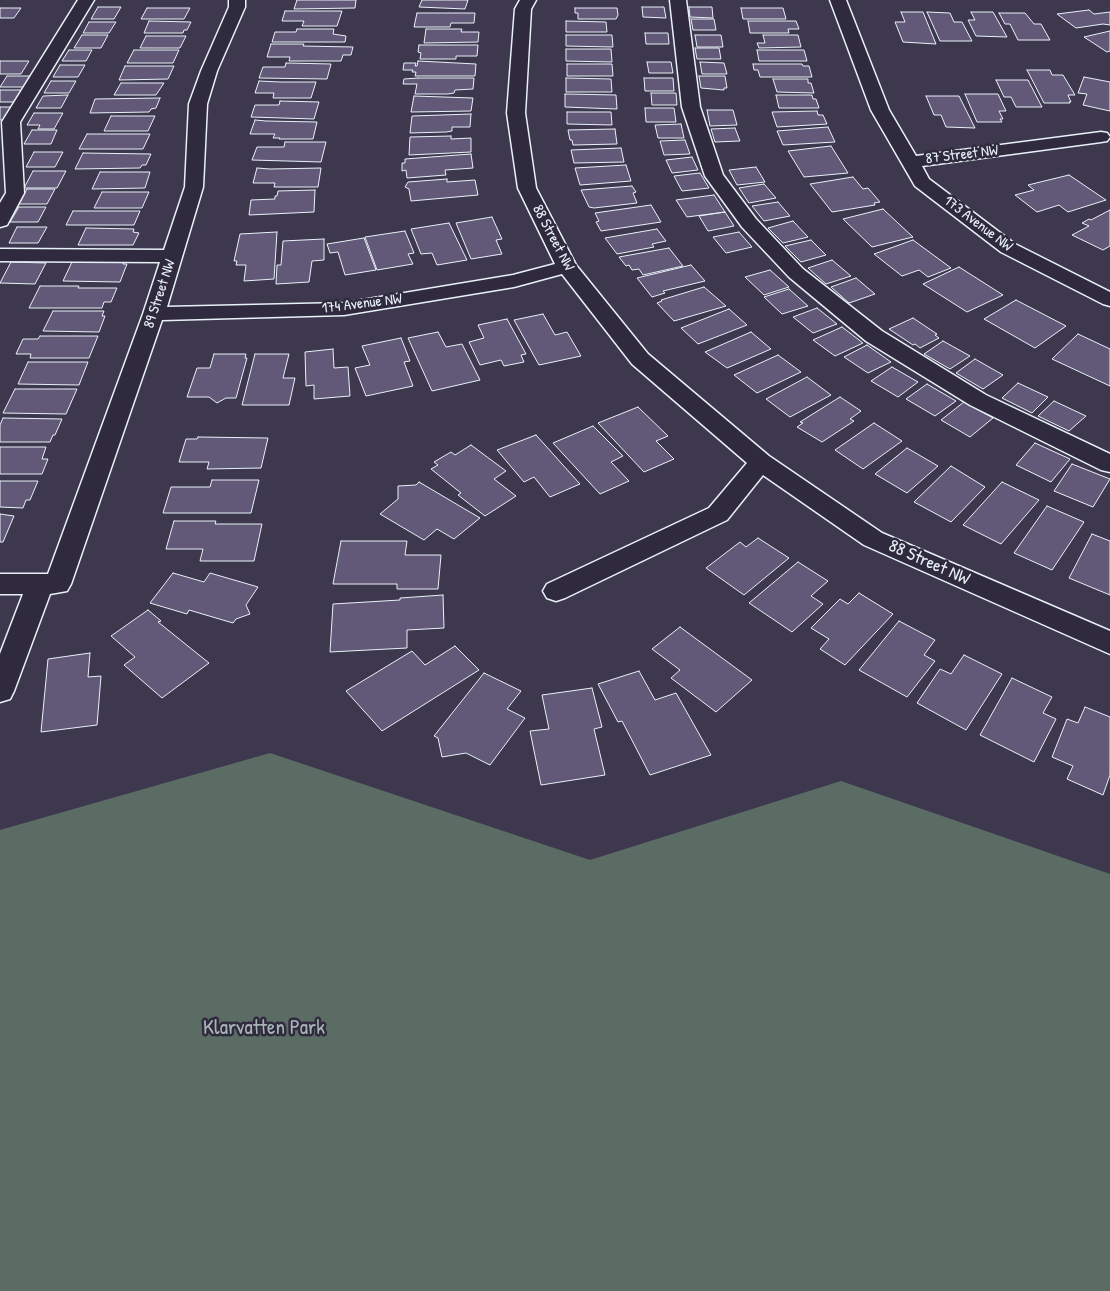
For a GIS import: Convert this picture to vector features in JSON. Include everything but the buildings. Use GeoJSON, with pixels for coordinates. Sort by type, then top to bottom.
{"type":"FeatureCollection","features":[{"type":"Feature","properties":{"kind":"street"},"geometry":{"type":"LineString","coordinates":[[0,221],[15,193],[7,179],[10,122],[86,0]]}},
{"type":"Feature","properties":{"kind":"street","name":"89 Street NW"},"geometry":{"type":"LineString","coordinates":[[0,691],[49,584],[154,314],[194,187],[198,104],[209,71],[237,7],[237,0]]}},
{"type":"Feature","properties":{"kind":"street","name":"88 Street NW"},"geometry":{"type":"LineString","coordinates":[[528,0],[523,9],[516,113],[527,188],[567,267],[640,359],[761,462],[873,539],[1110,643]]}},
{"type":"Feature","properties":{"kind":"street"},"geometry":{"type":"LineString","coordinates":[[678,0],[691,108],[714,176],[749,223],[796,273],[874,336],[978,400],[1110,464]]}},
{"type":"Feature","properties":{"kind":"street","name":"87 Street NW"},"geometry":{"type":"LineString","coordinates":[[838,0],[880,110],[909,162],[1101,137]]}},
{"type":"Feature","properties":{"kind":"street","name":"173 Avenue NW"},"geometry":{"type":"LineString","coordinates":[[909,162],[922,182],[1008,248],[1110,300]]}},
{"type":"Feature","properties":{"kind":"street"},"geometry":{"type":"LineString","coordinates":[[0,255],[172,256]]}},
{"type":"Feature","properties":{"kind":"street","name":"174 Avenue NW"},"geometry":{"type":"LineString","coordinates":[[154,314],[344,309],[514,281],[567,267]]}},
{"type":"Feature","properties":{"kind":"street"},"geometry":{"type":"LineString","coordinates":[[556,591],[718,514],[761,462]]}},
{"type":"Feature","properties":{"kind":"street"},"geometry":{"type":"LineString","coordinates":[[0,584],[49,584]]}},
{"type":"Feature","properties":{"kind":"green space","name":"Klarvatten Park"},"geometry":{"type":"Polygon","coordinates":[[[270,753],[590,860],[841,781],[1110,874],[1110,1291],[0,1291],[0,830],[270,753]]]}}]}
